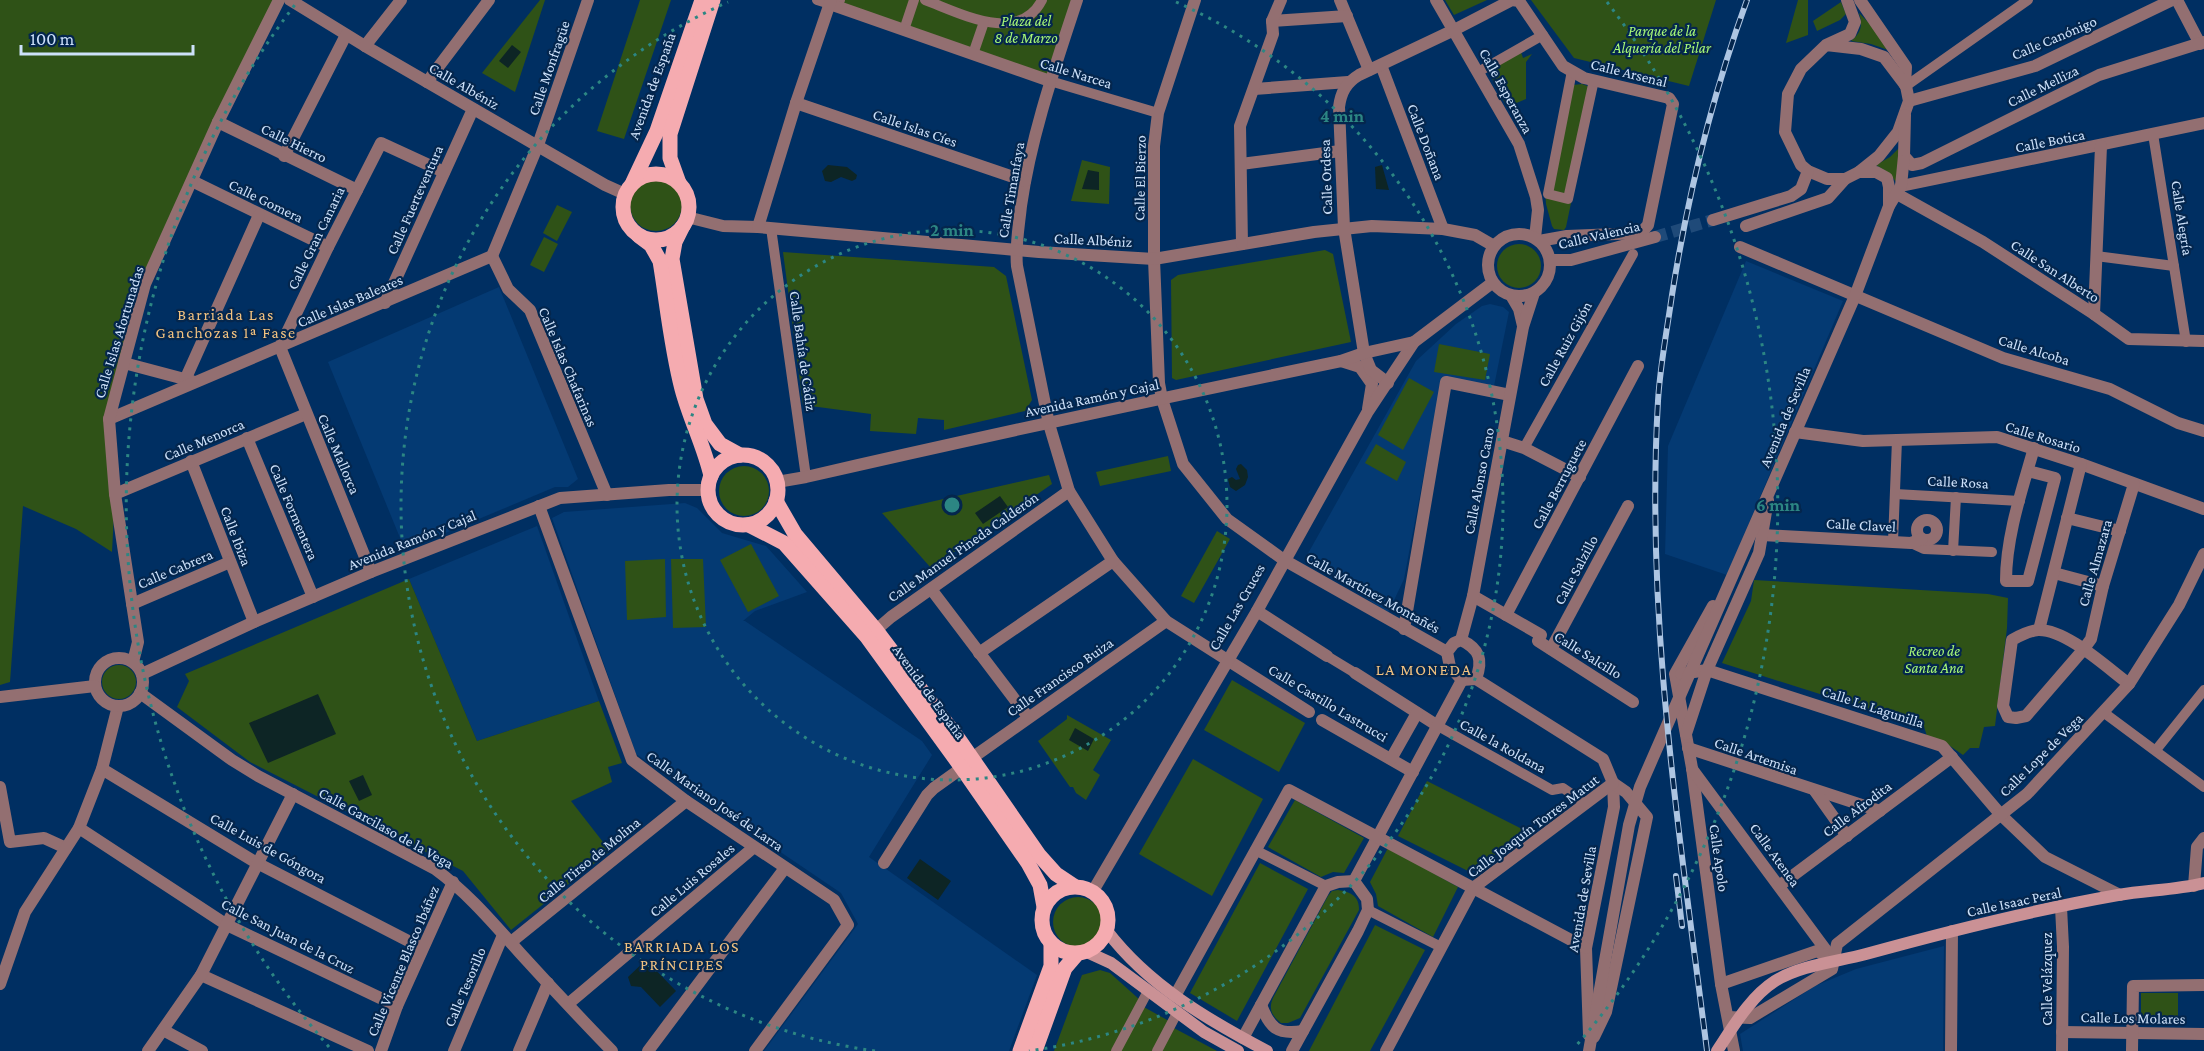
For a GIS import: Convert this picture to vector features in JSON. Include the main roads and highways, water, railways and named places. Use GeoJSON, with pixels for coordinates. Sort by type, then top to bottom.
{"type":"FeatureCollection","features":[{"type":"Feature","properties":{"kind":"main road","name":"Avenida de España"},"geometry":{"type":"LineString","coordinates":[[629,188],[657,131],[702,0]]}},
{"type":"Feature","properties":{"kind":"main road","name":"Avenida de España"},"geometry":{"type":"LineString","coordinates":[[679,183],[670,158],[670,134],[713,0]]}},
{"type":"Feature","properties":{"kind":"main road"},"geometry":{"type":"LineString","coordinates":[[651,174],[671,177],[679,183],[688,199],[685,222],[675,242],[672,259],[696,399],[705,424],[720,444],[740,455],[759,459],[773,472],[777,482],[776,501],[766,517],[749,525],[737,525],[726,521],[716,513],[710,502],[710,483],[705,452],[692,424],[681,386],[660,261],[651,245],[632,230],[623,213],[629,188],[651,174]]}},
{"type":"Feature","properties":{"kind":"main road"},"geometry":{"type":"LineString","coordinates":[[639,236],[648,240],[668,238],[685,222]]}},
{"type":"Feature","properties":{"kind":"main road"},"geometry":{"type":"LineString","coordinates":[[710,483],[722,462],[740,455]]}},
{"type":"Feature","properties":{"kind":"main road","name":"Avenida de España"},"geometry":{"type":"LineString","coordinates":[[776,501],[795,534],[876,630],[967,763],[1040,885],[1044,907]]}},
{"type":"Feature","properties":{"kind":"main road","name":"Avenida de España"},"geometry":{"type":"LineString","coordinates":[[749,525],[784,543],[867,637],[1039,855],[1056,874],[1074,886]]}},
{"type":"Feature","properties":{"kind":"main road","name":"Calle Isaac Peral"},"geometry":{"type":"LineString","coordinates":[[1717,1051],[1739,1017],[1773,982],[1807,968],[1952,931],[2061,907],[2120,895],[2199,885]]}},
{"type":"Feature","properties":{"kind":"main road"},"geometry":{"type":"LineString","coordinates":[[1035,1051],[1065,968],[1082,953],[1102,940],[1107,931],[1109,920],[1107,909],[1101,899],[1093,891],[1074,886],[1056,892],[1044,907],[1042,926],[1051,943],[1059,949],[1082,953],[1111,963],[1177,1013],[1236,1051]]}},
{"type":"Feature","properties":{"kind":"main road"},"geometry":{"type":"LineString","coordinates":[[1107,931],[1122,951],[1175,996],[1210,1021],[1267,1051]]}},
{"type":"Feature","properties":{"kind":"main road"},"geometry":{"type":"LineString","coordinates":[[1020,1051],[1051,966],[1051,943]]}},
{"type":"Feature","properties":{"kind":"tunnel"},"geometry":{"type":"LineString","coordinates":[[1655,237],[1713,220]]}},
{"type":"Feature","properties":{"kind":"railway"},"geometry":{"type":"LineString","coordinates":[[1707,1051],[1676,808],[1661,646],[1656,564],[1655,483],[1658,401],[1672,295],[1702,146],[1734,36],[1747,0]]}},
{"type":"Feature","properties":{"kind":"railway"},"geometry":{"type":"LineString","coordinates":[[1676,876],[1682,926]]}},
{"type":"Feature","properties":{"kind":"district","name":"Barriada Las Ganchozas 1ª Fase"},"geometry":{"type":"Point","coordinates":[226,323]}},
{"type":"Feature","properties":{"kind":"district","name":"LA MONEDA"},"geometry":{"type":"Point","coordinates":[1424,669]}},
{"type":"Feature","properties":{"kind":"district","name":"BARRIADA LOS PRÍNCIPES"},"geometry":{"type":"Point","coordinates":[682,955]}},
{"type":"Feature","properties":{"kind":"park label","name":"Plaza del 8 de Marzo"},"geometry":{"type":"Point","coordinates":[1026,30]}},
{"type":"Feature","properties":{"kind":"park label","name":"Parque de la Alquería del Pilar"},"geometry":{"type":"Point","coordinates":[1662,40]}},
{"type":"Feature","properties":{"kind":"park label","name":"Recreo de Santa Ana"},"geometry":{"type":"Point","coordinates":[1934,660]}}]}
